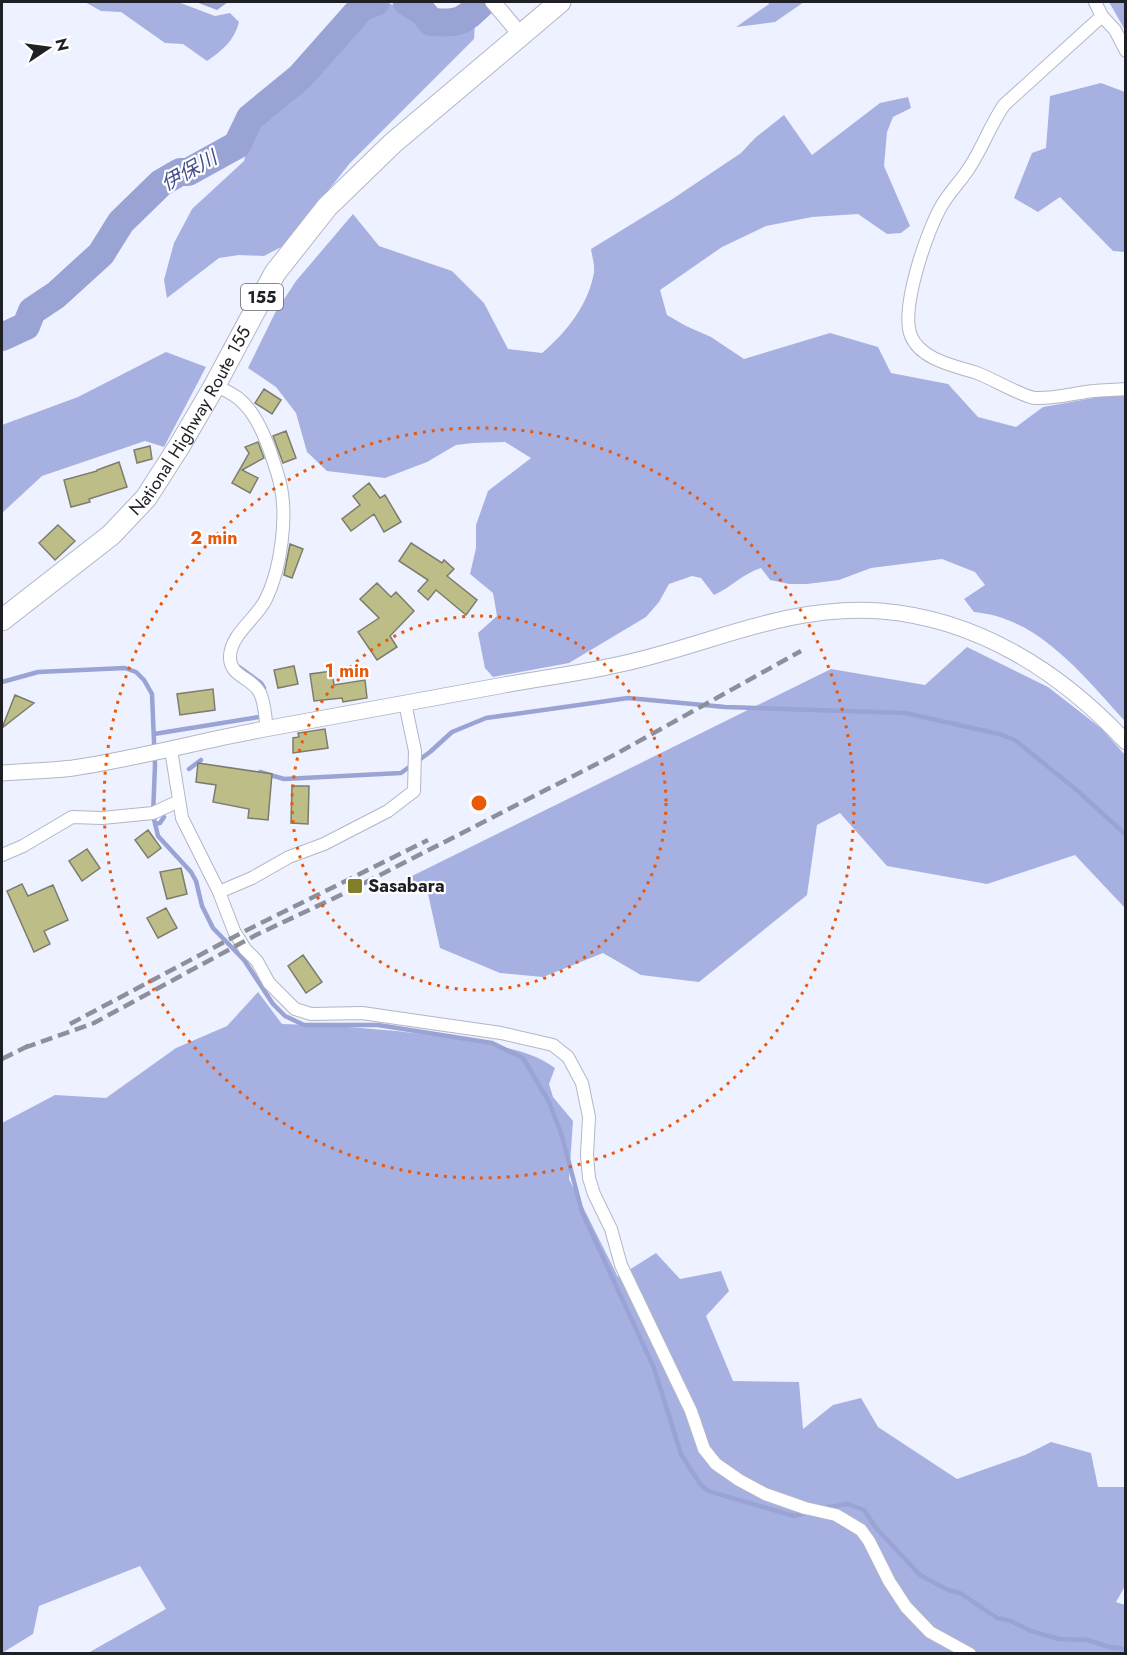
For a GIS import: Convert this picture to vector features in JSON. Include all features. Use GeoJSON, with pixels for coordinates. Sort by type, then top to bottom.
{"type":"FeatureCollection","features":[{"type":"Feature","properties":{"kind":"highway","name":"National Highway Route 155"},"geometry":{"type":"LineString","coordinates":[[2,620],[111,536],[129,518],[160,478],[215,385],[275,273],[327,207],[393,143],[560,2]]}},
{"type":"Feature","properties":{"kind":"street"},"geometry":{"type":"LineString","coordinates":[[1095,2],[1102,16],[1115,30],[1125,51]]}},
{"type":"Feature","properties":{"kind":"street"},"geometry":{"type":"LineString","coordinates":[[497,6],[520,34]]}},
{"type":"Feature","properties":{"kind":"street"},"geometry":{"type":"LineString","coordinates":[[1102,16],[1004,105],[993,120],[972,165],[941,206],[919,262],[909,304],[908,321],[912,338],[926,353],[942,362],[994,379],[1032,398],[1056,399],[1092,391],[1125,389]]}},
{"type":"Feature","properties":{"kind":"street"},"geometry":{"type":"LineString","coordinates":[[215,385],[238,398],[257,420],[280,484],[282,528],[271,587],[265,601],[238,636],[230,655],[230,664],[234,672],[256,687],[261,694],[267,729]]}},
{"type":"Feature","properties":{"kind":"street"},"geometry":{"type":"LineString","coordinates":[[2,773],[70,768],[171,750],[267,729],[623,664],[792,616],[860,610],[912,616],[964,629],[991,641],[1052,675],[1080,697],[1125,742]]}},
{"type":"Feature","properties":{"kind":"street"},"geometry":{"type":"LineString","coordinates":[[219,892],[252,878],[289,857],[324,844],[388,811],[414,791],[415,751],[405,703]]}},
{"type":"Feature","properties":{"kind":"street"},"geometry":{"type":"LineString","coordinates":[[171,750],[182,818],[219,892],[234,931],[245,949],[257,960],[269,983],[296,1009],[310,1014],[362,1013],[501,1033],[553,1045],[568,1057],[582,1083],[589,1117],[587,1155],[589,1178],[594,1194],[611,1229],[621,1265],[691,1411],[704,1449],[716,1464],[747,1485],[805,1508],[836,1515],[861,1530],[869,1540],[889,1581],[906,1607],[930,1632],[970,1653]]}},
{"type":"Feature","properties":{"kind":"street"},"geometry":{"type":"LineString","coordinates":[[2,855],[23,846],[72,817],[102,818],[153,813],[178,801]]}},
{"type":"Feature","properties":{"kind":"shaded area"},"geometry":{"type":"Polygon","coordinates":[[[85,2],[178,2],[215,16],[230,13],[239,22],[234,35],[227,44],[207,61],[183,44],[165,43],[121,12],[101,11],[85,2]]]}},
{"type":"Feature","properties":{"kind":"shaded area"},"geometry":{"type":"Polygon","coordinates":[[[196,2],[228,2],[217,10],[196,2]]]}},
{"type":"Feature","properties":{"kind":"shaded area"},"geometry":{"type":"Polygon","coordinates":[[[768,2],[804,2],[775,22],[736,27],[769,4],[768,2]]]}},
{"type":"Feature","properties":{"kind":"shaded area"},"geometry":{"type":"Polygon","coordinates":[[[1109,2],[1125,2],[1125,30],[1109,2]]]}},
{"type":"Feature","properties":{"kind":"shaded area"},"geometry":{"type":"Polygon","coordinates":[[[390,4],[403,6],[418,14],[427,24],[448,31],[475,23],[474,39],[350,163],[285,245],[264,256],[239,255],[219,258],[167,298],[164,280],[174,243],[192,209],[244,161],[253,124],[288,96],[329,58],[356,26],[372,12],[390,4]]]}},
{"type":"Feature","properties":{"kind":"shaded area"},"geometry":{"type":"Polygon","coordinates":[[[1101,83],[1125,92],[1125,252],[1113,251],[1060,197],[1038,212],[1014,198],[1032,153],[1046,148],[1050,96],[1101,83]]]}},
{"type":"Feature","properties":{"kind":"shaded area"},"geometry":{"type":"Polygon","coordinates":[[[908,97],[911,108],[893,117],[887,132],[884,166],[910,226],[901,233],[887,234],[858,214],[812,217],[766,226],[722,247],[660,290],[667,315],[711,337],[744,359],[830,333],[878,347],[891,373],[948,384],[978,417],[1016,427],[1043,407],[1125,394],[1125,721],[1076,668],[1040,637],[1020,625],[974,612],[964,599],[985,585],[975,572],[942,559],[871,568],[839,580],[807,584],[789,584],[770,580],[761,568],[714,595],[701,578],[692,576],[669,584],[659,602],[646,617],[569,663],[493,677],[485,668],[478,633],[497,616],[493,593],[470,574],[476,548],[476,525],[488,491],[531,458],[505,442],[473,443],[456,445],[427,462],[385,478],[327,471],[307,452],[296,413],[276,387],[248,368],[275,313],[296,281],[353,214],[379,246],[452,271],[484,303],[508,349],[542,353],[568,327],[582,306],[594,272],[591,249],[671,200],[741,153],[755,138],[784,115],[812,155],[880,103],[908,97]]]}},
{"type":"Feature","properties":{"kind":"shaded area"},"geometry":{"type":"Polygon","coordinates":[[[166,352],[206,367],[164,447],[145,441],[42,476],[2,513],[2,425],[78,397],[166,352]]]}},
{"type":"Feature","properties":{"kind":"shaded area"},"geometry":{"type":"Polygon","coordinates":[[[967,647],[1048,687],[1102,729],[1125,755],[1125,908],[1075,855],[987,884],[887,866],[840,813],[817,825],[807,895],[699,982],[641,975],[603,953],[543,977],[500,973],[440,948],[428,894],[408,878],[831,669],[925,685],[967,647]]]}},
{"type":"Feature","properties":{"kind":"shaded area"},"geometry":{"type":"Polygon","coordinates":[[[258,992],[282,1024],[376,1029],[445,1037],[514,1050],[536,1057],[555,1068],[549,1084],[553,1097],[573,1121],[569,1179],[618,1277],[656,1253],[680,1279],[721,1271],[729,1291],[706,1316],[733,1381],[799,1382],[803,1429],[833,1405],[861,1398],[878,1427],[957,1479],[1025,1455],[1051,1442],[1091,1453],[1098,1487],[1125,1487],[1125,1586],[1116,1602],[1125,1605],[1125,1653],[88,1653],[166,1609],[140,1566],[39,1606],[33,1634],[2,1653],[2,1123],[55,1095],[106,1098],[176,1048],[227,1026],[258,992]]]}},
{"type":"Feature","properties":{"kind":"building"},"geometry":{"type":"Polygon","coordinates":[[[264,389],[281,400],[272,414],[255,403],[264,389]]]}},
{"type":"Feature","properties":{"kind":"building"},"geometry":{"type":"Polygon","coordinates":[[[286,431],[296,458],[283,463],[273,436],[286,431]]]}},
{"type":"Feature","properties":{"kind":"building"},"geometry":{"type":"Polygon","coordinates":[[[258,442],[264,458],[242,470],[258,478],[250,493],[232,483],[249,453],[245,447],[258,442]]]}},
{"type":"Feature","properties":{"kind":"building"},"geometry":{"type":"Polygon","coordinates":[[[150,446],[152,459],[137,463],[134,450],[150,446]]]}},
{"type":"Feature","properties":{"kind":"building"},"geometry":{"type":"Polygon","coordinates":[[[119,462],[127,487],[71,507],[64,480],[119,462]]]}},
{"type":"Feature","properties":{"kind":"building"},"geometry":{"type":"Polygon","coordinates":[[[369,483],[380,498],[385,495],[401,522],[384,532],[374,514],[351,531],[342,519],[360,505],[353,496],[369,483]]]}},
{"type":"Feature","properties":{"kind":"building"},"geometry":{"type":"Polygon","coordinates":[[[58,525],[75,541],[55,560],[39,543],[58,525]]]}},
{"type":"Feature","properties":{"kind":"building"},"geometry":{"type":"Polygon","coordinates":[[[411,543],[442,563],[444,560],[454,569],[447,576],[477,600],[466,615],[436,590],[428,600],[418,591],[428,580],[399,561],[411,543]]]}},
{"type":"Feature","properties":{"kind":"building"},"geometry":{"type":"Polygon","coordinates":[[[290,544],[303,549],[292,578],[284,575],[290,544]]]}},
{"type":"Feature","properties":{"kind":"building"},"geometry":{"type":"Polygon","coordinates":[[[377,583],[391,597],[396,592],[414,611],[390,636],[397,647],[377,660],[358,632],[379,618],[360,599],[377,583]]]}},
{"type":"Feature","properties":{"kind":"building"},"geometry":{"type":"Polygon","coordinates":[[[294,666],[298,684],[278,688],[274,670],[294,666]]]}},
{"type":"Feature","properties":{"kind":"building"},"geometry":{"type":"Polygon","coordinates":[[[332,671],[334,685],[365,680],[367,698],[343,702],[342,698],[314,701],[310,674],[332,671]]]}},
{"type":"Feature","properties":{"kind":"building"},"geometry":{"type":"Polygon","coordinates":[[[213,689],[215,710],[180,715],[177,694],[213,689]]]}},
{"type":"Feature","properties":{"kind":"building"},"geometry":{"type":"Polygon","coordinates":[[[15,695],[34,703],[2,728],[15,695]]]}},
{"type":"Feature","properties":{"kind":"building"},"geometry":{"type":"Polygon","coordinates":[[[325,729],[328,748],[293,753],[293,738],[299,737],[298,733],[325,729]]]}},
{"type":"Feature","properties":{"kind":"building"},"geometry":{"type":"Polygon","coordinates":[[[198,763],[272,774],[268,820],[248,818],[249,809],[213,802],[216,785],[196,782],[198,763]]]}},
{"type":"Feature","properties":{"kind":"building"},"geometry":{"type":"Polygon","coordinates":[[[292,786],[309,786],[308,824],[291,823],[292,786]]]}},
{"type":"Feature","properties":{"kind":"building"},"geometry":{"type":"Polygon","coordinates":[[[148,830],[161,848],[148,858],[135,840],[148,830]]]}},
{"type":"Feature","properties":{"kind":"building"},"geometry":{"type":"Polygon","coordinates":[[[87,849],[100,868],[82,881],[69,861],[87,849]]]}},
{"type":"Feature","properties":{"kind":"building"},"geometry":{"type":"Polygon","coordinates":[[[181,868],[187,894],[167,899],[160,872],[181,868]]]}},
{"type":"Feature","properties":{"kind":"building"},"geometry":{"type":"Polygon","coordinates":[[[22,884],[28,896],[53,885],[68,920],[44,931],[50,944],[34,952],[7,891],[22,884]]]}},
{"type":"Feature","properties":{"kind":"building"},"geometry":{"type":"Polygon","coordinates":[[[166,908],[177,928],[158,938],[147,918],[166,908]]]}},
{"type":"Feature","properties":{"kind":"building"},"geometry":{"type":"Polygon","coordinates":[[[303,955],[322,982],[306,993],[288,966],[303,955]]]}},
{"type":"Feature","properties":{"kind":"waterway","name":"伊保川"},"geometry":{"type":"LineString","coordinates":[[2,337],[26,326],[32,311],[56,295],[101,254],[121,222],[161,183],[180,172],[188,172],[237,145],[250,118],[300,77],[362,7],[376,2]]}},
{"type":"Feature","properties":{"kind":"waterway","name":"伊保川"},"geometry":{"type":"LineString","coordinates":[[407,2],[422,11],[431,22],[461,20],[483,2]]}},
{"type":"Feature","properties":{"kind":"waterway"},"geometry":{"type":"LineString","coordinates":[[239,667],[261,683],[264,688]]}},
{"type":"Feature","properties":{"kind":"waterway"},"geometry":{"type":"LineString","coordinates":[[2,682],[38,672],[125,668],[136,672],[144,680],[152,694],[155,765],[153,815],[158,836],[191,872],[196,881],[202,906],[213,928],[244,960],[273,1004],[285,1016],[304,1025],[378,1025],[492,1043],[523,1058],[549,1102],[562,1136],[582,1212],[654,1368],[681,1454],[700,1484],[708,1491],[794,1516],[809,1512]]}},
{"type":"Feature","properties":{"kind":"waterway"},"geometry":{"type":"LineString","coordinates":[[260,772],[284,779],[401,773],[430,752],[452,732],[486,718],[628,698],[725,707],[905,713],[999,734],[1015,740],[1079,792],[1126,835]]}},
{"type":"Feature","properties":{"kind":"waterway"},"geometry":{"type":"LineString","coordinates":[[154,734],[265,716]]}},
{"type":"Feature","properties":{"kind":"waterway"},"geometry":{"type":"LineString","coordinates":[[189,769],[201,760]]}},
{"type":"Feature","properties":{"kind":"waterway"},"geometry":{"type":"LineString","coordinates":[[155,824],[160,823],[164,817]]}},
{"type":"Feature","properties":{"kind":"waterway"},"geometry":{"type":"LineString","coordinates":[[823,1508],[848,1504],[864,1510],[876,1528],[920,1575],[948,1590],[960,1593],[997,1618],[1059,1639],[1088,1640],[1109,1647],[1126,1649]]}},
{"type":"Feature","properties":{"kind":"railway"},"geometry":{"type":"LineString","coordinates":[[24,1048],[94,1023],[256,935],[345,893],[616,754],[801,651]]}},
{"type":"Feature","properties":{"kind":"railway"},"geometry":{"type":"LineString","coordinates":[[70,1024],[245,931],[428,840]]}},
{"type":"Feature","properties":{"kind":"railway"},"geometry":{"type":"LineString","coordinates":[[2,1059],[30,1045]]}},
{"type":"Feature","properties":{"kind":"place","name":"Sasabara"},"geometry":{"type":"Point","coordinates":[355,886]}}]}
